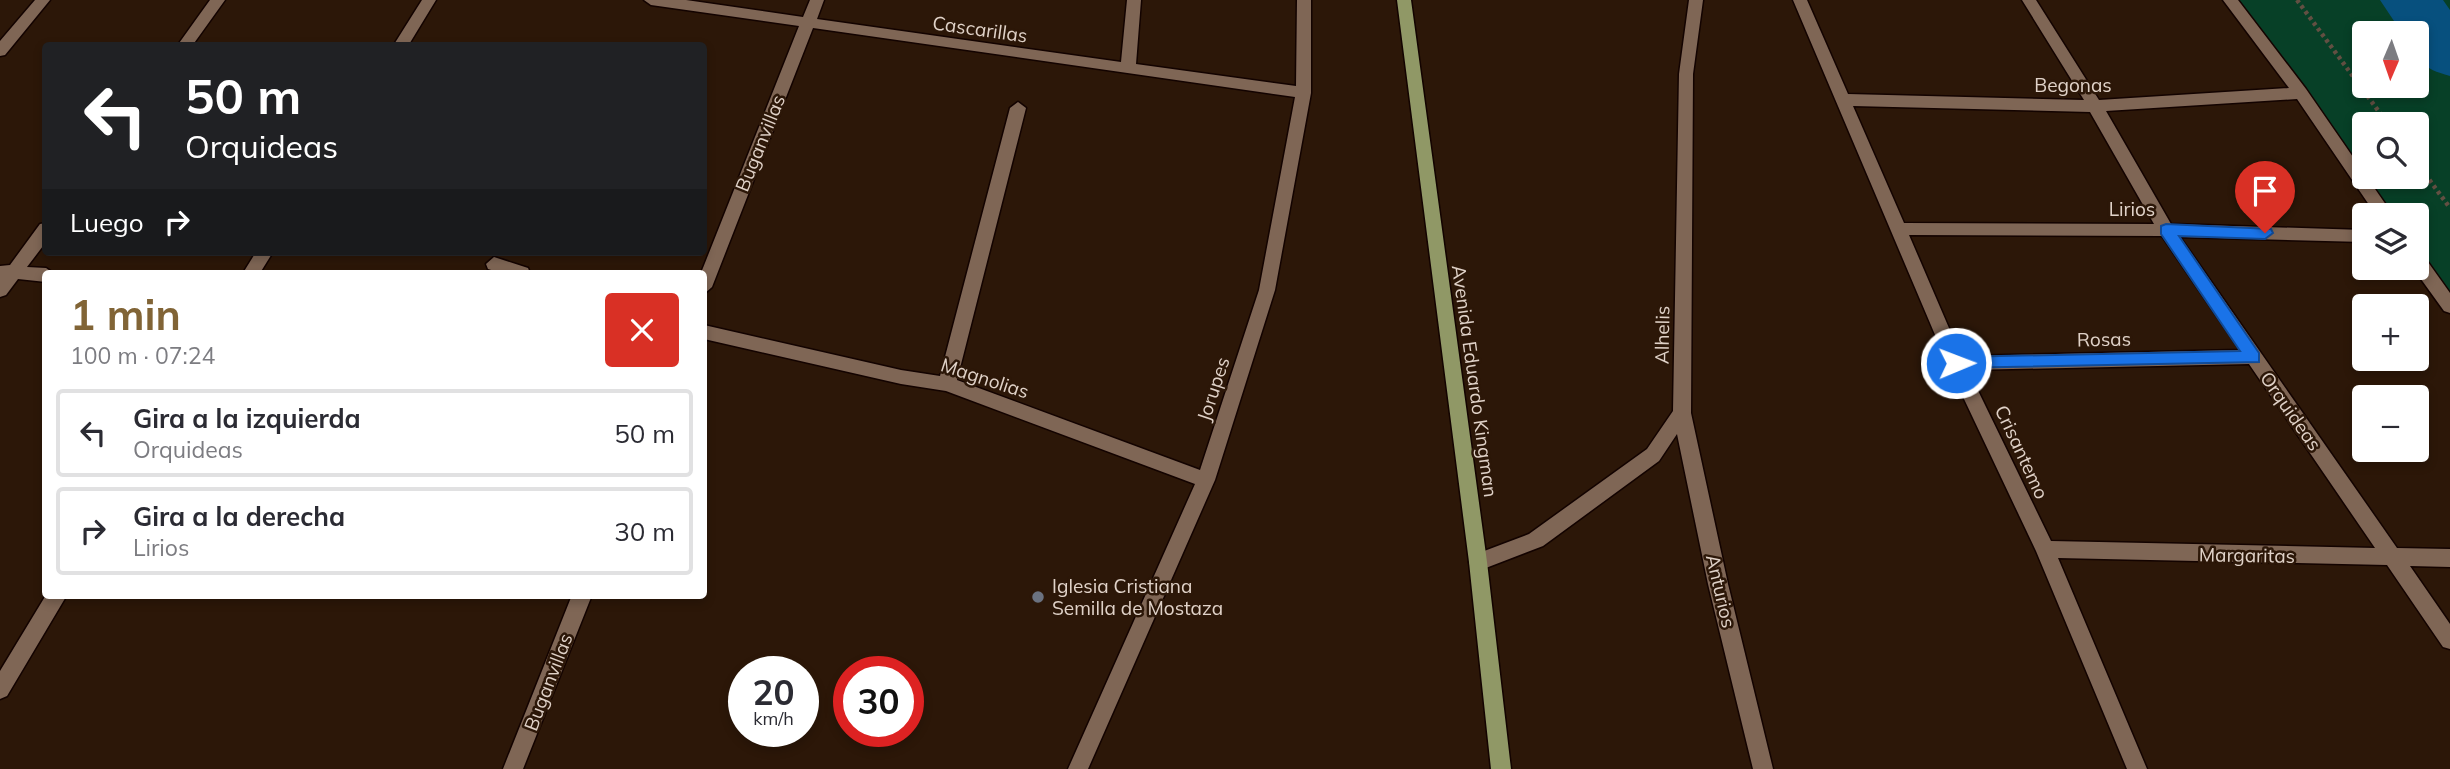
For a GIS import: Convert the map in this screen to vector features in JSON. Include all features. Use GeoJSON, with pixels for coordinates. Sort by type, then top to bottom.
{"type":"FeatureCollection","features":[{"type":"Feature","properties":{"kind":"main road","name":"Avenida Eduardo Kingman"},"geometry":{"type":"LineString","coordinates":[[1404,0],[1478,562],[1501,769]]}},
{"type":"Feature","properties":{"kind":"street"},"geometry":{"type":"LineString","coordinates":[[0,51],[43,0]]}},
{"type":"Feature","properties":{"kind":"street"},"geometry":{"type":"LineString","coordinates":[[187,42],[218,0]]}},
{"type":"Feature","properties":{"kind":"street"},"geometry":{"type":"LineString","coordinates":[[403,42],[429,0]]}},
{"type":"Feature","properties":{"kind":"street","name":"Cascarillas"},"geometry":{"type":"LineString","coordinates":[[651,0],[1303,93]]}},
{"type":"Feature","properties":{"kind":"street","name":"Buganvillas"},"geometry":{"type":"LineString","coordinates":[[707,279],[817,0]]}},
{"type":"Feature","properties":{"kind":"street"},"geometry":{"type":"LineString","coordinates":[[1128,70],[1134,0]]}},
{"type":"Feature","properties":{"kind":"street","name":"Jorupes"},"geometry":{"type":"LineString","coordinates":[[1078,769],[1206,480],[1267,290],[1303,93],[1304,0]]}},
{"type":"Feature","properties":{"kind":"street","name":"Alhelis"},"geometry":{"type":"LineString","coordinates":[[1682,413],[1686,75],[1696,0]]}},
{"type":"Feature","properties":{"kind":"street","name":"Crisantemo"},"geometry":{"type":"LineString","coordinates":[[1800,0],[1956,363],[2045,549],[2137,769]]}},
{"type":"Feature","properties":{"kind":"street","name":"Orquideas"},"geometry":{"type":"LineString","coordinates":[[2029,0],[2095,106],[2166,230],[2450,639]]}},
{"type":"Feature","properties":{"kind":"street"},"geometry":{"type":"LineString","coordinates":[[2230,0],[2301,93],[2377,203]]}},
{"type":"Feature","properties":{"kind":"street","name":"Begonas"},"geometry":{"type":"LineString","coordinates":[[1845,100],[2095,106],[2301,93]]}},
{"type":"Feature","properties":{"kind":"street"},"geometry":{"type":"LineString","coordinates":[[947,384],[1018,108]]}},
{"type":"Feature","properties":{"kind":"street","name":"Lirios"},"geometry":{"type":"LineString","coordinates":[[1899,229],[2166,230],[2352,236]]}},
{"type":"Feature","properties":{"kind":"street"},"geometry":{"type":"LineString","coordinates":[[0,290],[6,272],[42,233]]}},
{"type":"Feature","properties":{"kind":"street"},"geometry":{"type":"LineString","coordinates":[[494,264],[513,270]]}},
{"type":"Feature","properties":{"kind":"street"},"geometry":{"type":"LineString","coordinates":[[6,272],[42,275]]}},
{"type":"Feature","properties":{"kind":"street"},"geometry":{"type":"LineString","coordinates":[[2429,277],[2450,306]]}},
{"type":"Feature","properties":{"kind":"street","name":"Magnolias"},"geometry":{"type":"LineString","coordinates":[[707,333],[901,377],[947,384],[1206,480]]}},
{"type":"Feature","properties":{"kind":"street","name":"Rosas"},"geometry":{"type":"LineString","coordinates":[[1956,363],[2253,358]]}},
{"type":"Feature","properties":{"kind":"street"},"geometry":{"type":"LineString","coordinates":[[1478,562],[1536,540],[1653,455],[1682,413]]}},
{"type":"Feature","properties":{"kind":"street","name":"Anturios"},"geometry":{"type":"LineString","coordinates":[[1682,413],[1718,584],[1763,769]]}},
{"type":"Feature","properties":{"kind":"street","name":"Margaritas"},"geometry":{"type":"LineString","coordinates":[[2045,549],[2450,558]]}},
{"type":"Feature","properties":{"kind":"street"},"geometry":{"type":"LineString","coordinates":[[0,689],[55,599]]}},
{"type":"Feature","properties":{"kind":"street","name":"Buganvillas"},"geometry":{"type":"LineString","coordinates":[[513,769],[580,599]]}},
{"type":"Feature","properties":{"kind":"path"},"geometry":{"type":"LineString","coordinates":[[2297,0],[2379,112]]}},
{"type":"Feature","properties":{"kind":"path"},"geometry":{"type":"LineString","coordinates":[[2429,179],[2450,208]]}},
{"type":"Feature","properties":{"kind":"green space"},"geometry":{"type":"Polygon","coordinates":[[[2230,0],[2450,0],[2450,306],[2429,277],[2429,203],[2377,203],[2367,189],[2429,189],[2429,112],[2352,112],[2352,167],[2301,93],[2230,0]]]}},
{"type":"Feature","properties":{"kind":"waterway"},"geometry":{"type":"LineString","coordinates":[[2410,0],[2450,54]]}},
{"type":"Feature","properties":{"kind":"place","name":"Iglesia Cristiana Semilla de Mostaza"},"geometry":{"type":"Point","coordinates":[1038,597]}},
{"type":"Feature","properties":{"kind":"route"},"geometry":{"type":"LineString","coordinates":[[1956,363],[2253,358],[2166,230],[2265,233]]}}]}
